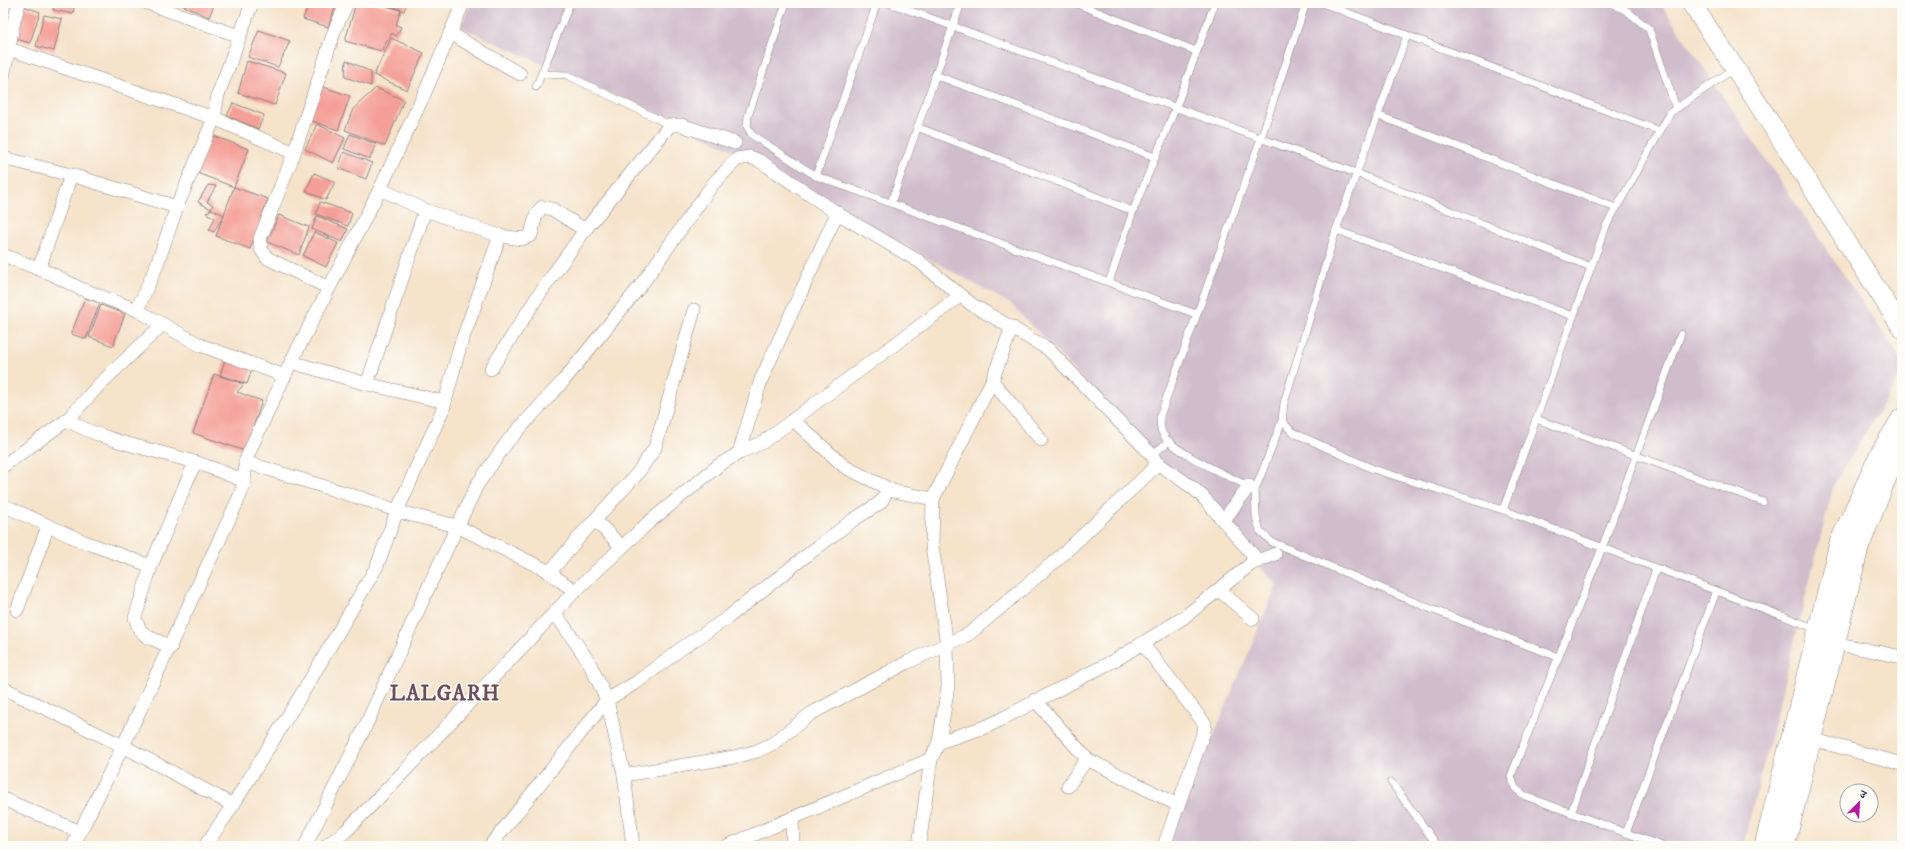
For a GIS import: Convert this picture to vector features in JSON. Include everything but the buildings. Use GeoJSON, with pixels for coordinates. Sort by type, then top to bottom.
{"type":"FeatureCollection","features":[{"type":"Feature","properties":{"kind":"main road"},"geometry":{"type":"LineString","coordinates":[[1784,846],[1811,739],[1840,543],[1880,455],[1902,419]]}},
{"type":"Feature","properties":{"kind":"main road"},"geometry":{"type":"LineString","coordinates":[[1765,846],[1827,636],[1858,548],[1892,462],[1902,445]]}},
{"type":"Feature","properties":{"kind":"street"},"geometry":{"type":"LineString","coordinates":[[3,77],[19,3]]}},
{"type":"Feature","properties":{"kind":"street"},"geometry":{"type":"LineString","coordinates":[[147,3],[240,36]]}},
{"type":"Feature","properties":{"kind":"street"},"geometry":{"type":"LineString","coordinates":[[137,310],[156,267],[177,206],[214,118],[218,95],[252,3]]}},
{"type":"Feature","properties":{"kind":"street"},"geometry":{"type":"LineString","coordinates":[[329,288],[267,258],[261,249],[260,239],[294,153],[335,29],[347,3]]}},
{"type":"Feature","properties":{"kind":"street"},"geometry":{"type":"LineString","coordinates":[[73,846],[171,647],[239,498],[245,481],[244,462],[291,362],[380,189],[463,3]]}},
{"type":"Feature","properties":{"kind":"street"},"geometry":{"type":"LineString","coordinates":[[1691,3],[1735,68],[1902,328]]}},
{"type":"Feature","properties":{"kind":"street"},"geometry":{"type":"LineString","coordinates":[[450,32],[520,74]]}},
{"type":"Feature","properties":{"kind":"street"},"geometry":{"type":"LineString","coordinates":[[9,49],[214,118],[294,153]]}},
{"type":"Feature","properties":{"kind":"street"},"geometry":{"type":"LineString","coordinates":[[491,370],[536,300],[584,230],[670,125],[681,125],[735,143]]}},
{"type":"Feature","properties":{"kind":"street"},"geometry":{"type":"LineString","coordinates":[[305,846],[366,725],[477,485],[508,441],[564,380],[603,334],[642,285],[713,184],[737,159],[750,157],[760,161],[837,213],[920,262],[960,296],[1048,349],[1154,458],[1193,488],[1254,556],[1252,564]]}},
{"type":"Feature","properties":{"kind":"street"},"geometry":{"type":"LineString","coordinates":[[3,158],[71,175],[177,206]]}},
{"type":"Feature","properties":{"kind":"street"},"geometry":{"type":"LineString","coordinates":[[39,269],[71,175]]}},
{"type":"Feature","properties":{"kind":"street"},"geometry":{"type":"LineString","coordinates":[[380,189],[425,210],[500,236],[522,239],[531,235],[536,215],[542,207],[552,209],[584,230]]}},
{"type":"Feature","properties":{"kind":"street"},"geometry":{"type":"LineString","coordinates":[[367,384],[425,210]]}},
{"type":"Feature","properties":{"kind":"street"},"geometry":{"type":"LineString","coordinates":[[739,453],[761,380],[837,213]]}},
{"type":"Feature","properties":{"kind":"street"},"geometry":{"type":"LineString","coordinates":[[205,846],[232,805],[377,566],[397,511],[445,402],[460,346],[500,236]]}},
{"type":"Feature","properties":{"kind":"street"},"geometry":{"type":"LineString","coordinates":[[3,255],[39,269],[79,288],[137,310],[200,345],[285,376]]}},
{"type":"Feature","properties":{"kind":"street"},"geometry":{"type":"LineString","coordinates":[[326,846],[346,831],[373,804],[575,591],[648,523],[707,475],[739,453],[763,442],[960,296]]}},
{"type":"Feature","properties":{"kind":"street"},"geometry":{"type":"LineString","coordinates":[[549,573],[637,474],[655,448],[694,310]]}},
{"type":"Feature","properties":{"kind":"street"},"geometry":{"type":"LineString","coordinates":[[3,466],[67,420],[99,384],[163,324]]}},
{"type":"Feature","properties":{"kind":"street"},"geometry":{"type":"LineString","coordinates":[[919,846],[930,759],[939,742],[948,686],[947,646],[932,546],[933,499],[992,381],[1012,327]]}},
{"type":"Feature","properties":{"kind":"street"},"geometry":{"type":"LineString","coordinates":[[291,362],[367,384],[445,402]]}},
{"type":"Feature","properties":{"kind":"street"},"geometry":{"type":"LineString","coordinates":[[992,381],[1041,440]]}},
{"type":"Feature","properties":{"kind":"street"},"geometry":{"type":"LineString","coordinates":[[67,420],[80,428],[107,438],[195,462],[245,481]]}},
{"type":"Feature","properties":{"kind":"street"},"geometry":{"type":"LineString","coordinates":[[793,420],[845,467],[889,489],[933,499]]}},
{"type":"Feature","properties":{"kind":"street"},"geometry":{"type":"LineString","coordinates":[[624,775],[734,757],[757,751],[772,744],[812,713],[906,662],[947,646],[969,634],[1061,556],[1153,469],[1154,458]]}},
{"type":"Feature","properties":{"kind":"street"},"geometry":{"type":"LineString","coordinates":[[171,647],[146,636],[140,630],[135,618],[151,566],[195,462]]}},
{"type":"Feature","properties":{"kind":"street"},"geometry":{"type":"LineString","coordinates":[[244,462],[367,500],[397,511],[457,526],[549,573],[575,591]]}},
{"type":"Feature","properties":{"kind":"street"},"geometry":{"type":"LineString","coordinates":[[1223,520],[1252,488]]}},
{"type":"Feature","properties":{"kind":"street"},"geometry":{"type":"LineString","coordinates":[[490,846],[607,700],[632,685],[682,648],[726,619],[853,520],[880,503],[889,489]]}},
{"type":"Feature","properties":{"kind":"street"},"geometry":{"type":"LineString","coordinates":[[3,505],[110,552],[151,566]]}},
{"type":"Feature","properties":{"kind":"street"},"geometry":{"type":"LineString","coordinates":[[595,520],[622,547]]}},
{"type":"Feature","properties":{"kind":"street"},"geometry":{"type":"LineString","coordinates":[[17,610],[48,526]]}},
{"type":"Feature","properties":{"kind":"street"},"geometry":{"type":"LineString","coordinates":[[939,742],[988,726],[1035,700],[1117,659],[1183,618],[1252,564],[1275,554]]}},
{"type":"Feature","properties":{"kind":"street"},"geometry":{"type":"LineString","coordinates":[[1219,590],[1253,619]]}},
{"type":"Feature","properties":{"kind":"street"},"geometry":{"type":"LineString","coordinates":[[555,613],[589,662],[607,700],[624,775],[633,846]]}},
{"type":"Feature","properties":{"kind":"street"},"geometry":{"type":"LineString","coordinates":[[1827,636],[1902,658]]}},
{"type":"Feature","properties":{"kind":"street"},"geometry":{"type":"LineString","coordinates":[[1142,643],[1204,724],[1204,731],[1164,846]]}},
{"type":"Feature","properties":{"kind":"street"},"geometry":{"type":"LineString","coordinates":[[3,688],[123,746],[232,805]]}},
{"type":"Feature","properties":{"kind":"street"},"geometry":{"type":"LineString","coordinates":[[1035,700],[1087,759],[1178,805]]}},
{"type":"Feature","properties":{"kind":"street"},"geometry":{"type":"LineString","coordinates":[[1811,739],[1902,764]]}},
{"type":"Feature","properties":{"kind":"street"},"geometry":{"type":"LineString","coordinates":[[727,846],[930,759]]}},
{"type":"Feature","properties":{"kind":"street"},"geometry":{"type":"LineString","coordinates":[[1068,786],[1087,759]]}},
{"type":"Feature","properties":{"kind":"street"},"geometry":{"type":"LineString","coordinates":[[3,799],[80,832]]}},
{"type":"Feature","properties":{"kind":"street"},"geometry":{"type":"LineString","coordinates":[[792,818],[793,846]]}},
{"type":"Feature","properties":{"kind":"lane"},"geometry":{"type":"LineString","coordinates":[[536,87],[570,3]]}},
{"type":"Feature","properties":{"kind":"lane"},"geometry":{"type":"LineString","coordinates":[[786,3],[748,116],[747,126],[752,135],[816,176],[1196,314]]}},
{"type":"Feature","properties":{"kind":"lane"},"geometry":{"type":"LineString","coordinates":[[816,176],[877,3]]}},
{"type":"Feature","properties":{"kind":"lane"},"geometry":{"type":"LineString","coordinates":[[889,3],[1356,173],[1591,267]]}},
{"type":"Feature","properties":{"kind":"lane"},"geometry":{"type":"LineString","coordinates":[[891,203],[961,3]]}},
{"type":"Feature","properties":{"kind":"lane"},"geometry":{"type":"LineString","coordinates":[[1075,3],[1196,51]]}},
{"type":"Feature","properties":{"kind":"lane"},"geometry":{"type":"LineString","coordinates":[[1109,282],[1133,211],[1176,107],[1215,3]]}},
{"type":"Feature","properties":{"kind":"lane"},"geometry":{"type":"LineString","coordinates":[[1252,488],[1181,451],[1169,441],[1162,432],[1160,416],[1261,138],[1306,3]]}},
{"type":"Feature","properties":{"kind":"lane"},"geometry":{"type":"LineString","coordinates":[[1322,3],[1660,131]]}},
{"type":"Feature","properties":{"kind":"lane"},"geometry":{"type":"LineString","coordinates":[[1611,3],[1627,11],[1649,29],[1676,108]]}},
{"type":"Feature","properties":{"kind":"lane"},"geometry":{"type":"LineString","coordinates":[[1407,35],[1336,230],[1284,403],[1282,421],[1252,488],[1256,517],[1260,531],[1272,542],[1431,609],[1558,657]]}},
{"type":"Feature","properties":{"kind":"lane"},"geometry":{"type":"LineString","coordinates":[[1503,510],[1606,226],[1671,112],[1735,68]]}},
{"type":"Feature","properties":{"kind":"lane"},"geometry":{"type":"LineString","coordinates":[[542,74],[567,74],[670,125]]}},
{"type":"Feature","properties":{"kind":"lane"},"geometry":{"type":"LineString","coordinates":[[935,75],[1155,157]]}},
{"type":"Feature","properties":{"kind":"lane"},"geometry":{"type":"LineString","coordinates":[[1377,115],[1616,208]]}},
{"type":"Feature","properties":{"kind":"lane"},"geometry":{"type":"LineString","coordinates":[[917,127],[1133,211]]}},
{"type":"Feature","properties":{"kind":"lane"},"geometry":{"type":"LineString","coordinates":[[1336,230],[1573,316]]}},
{"type":"Feature","properties":{"kind":"lane"},"geometry":{"type":"LineString","coordinates":[[1662,846],[1525,796],[1515,788],[1512,776],[1602,548],[1681,334]]}},
{"type":"Feature","properties":{"kind":"lane"},"geometry":{"type":"LineString","coordinates":[[1536,419],[1763,502]]}},
{"type":"Feature","properties":{"kind":"lane"},"geometry":{"type":"LineString","coordinates":[[1282,421],[1292,432],[1373,470],[1503,510],[1827,636]]}},
{"type":"Feature","properties":{"kind":"lane"},"geometry":{"type":"LineString","coordinates":[[1154,458],[1169,441]]}},
{"type":"Feature","properties":{"kind":"lane"},"geometry":{"type":"LineString","coordinates":[[1571,813],[1656,569]]}},
{"type":"Feature","properties":{"kind":"lane"},"geometry":{"type":"LineString","coordinates":[[1626,833],[1716,592]]}},
{"type":"Feature","properties":{"kind":"lane"},"geometry":{"type":"LineString","coordinates":[[1391,782],[1438,846]]}},
{"type":"Feature","properties":{"kind":"shaded area"},"geometry":{"type":"Polygon","coordinates":[[[471,3],[1660,3],[1902,361],[1902,373],[1834,484],[1743,846],[1167,846],[1277,585],[1011,304],[729,148],[461,27],[471,3]]]}},
{"type":"Feature","properties":{"kind":"district","name":"LALGARH"},"geometry":{"type":"Point","coordinates":[445,694]}}]}
